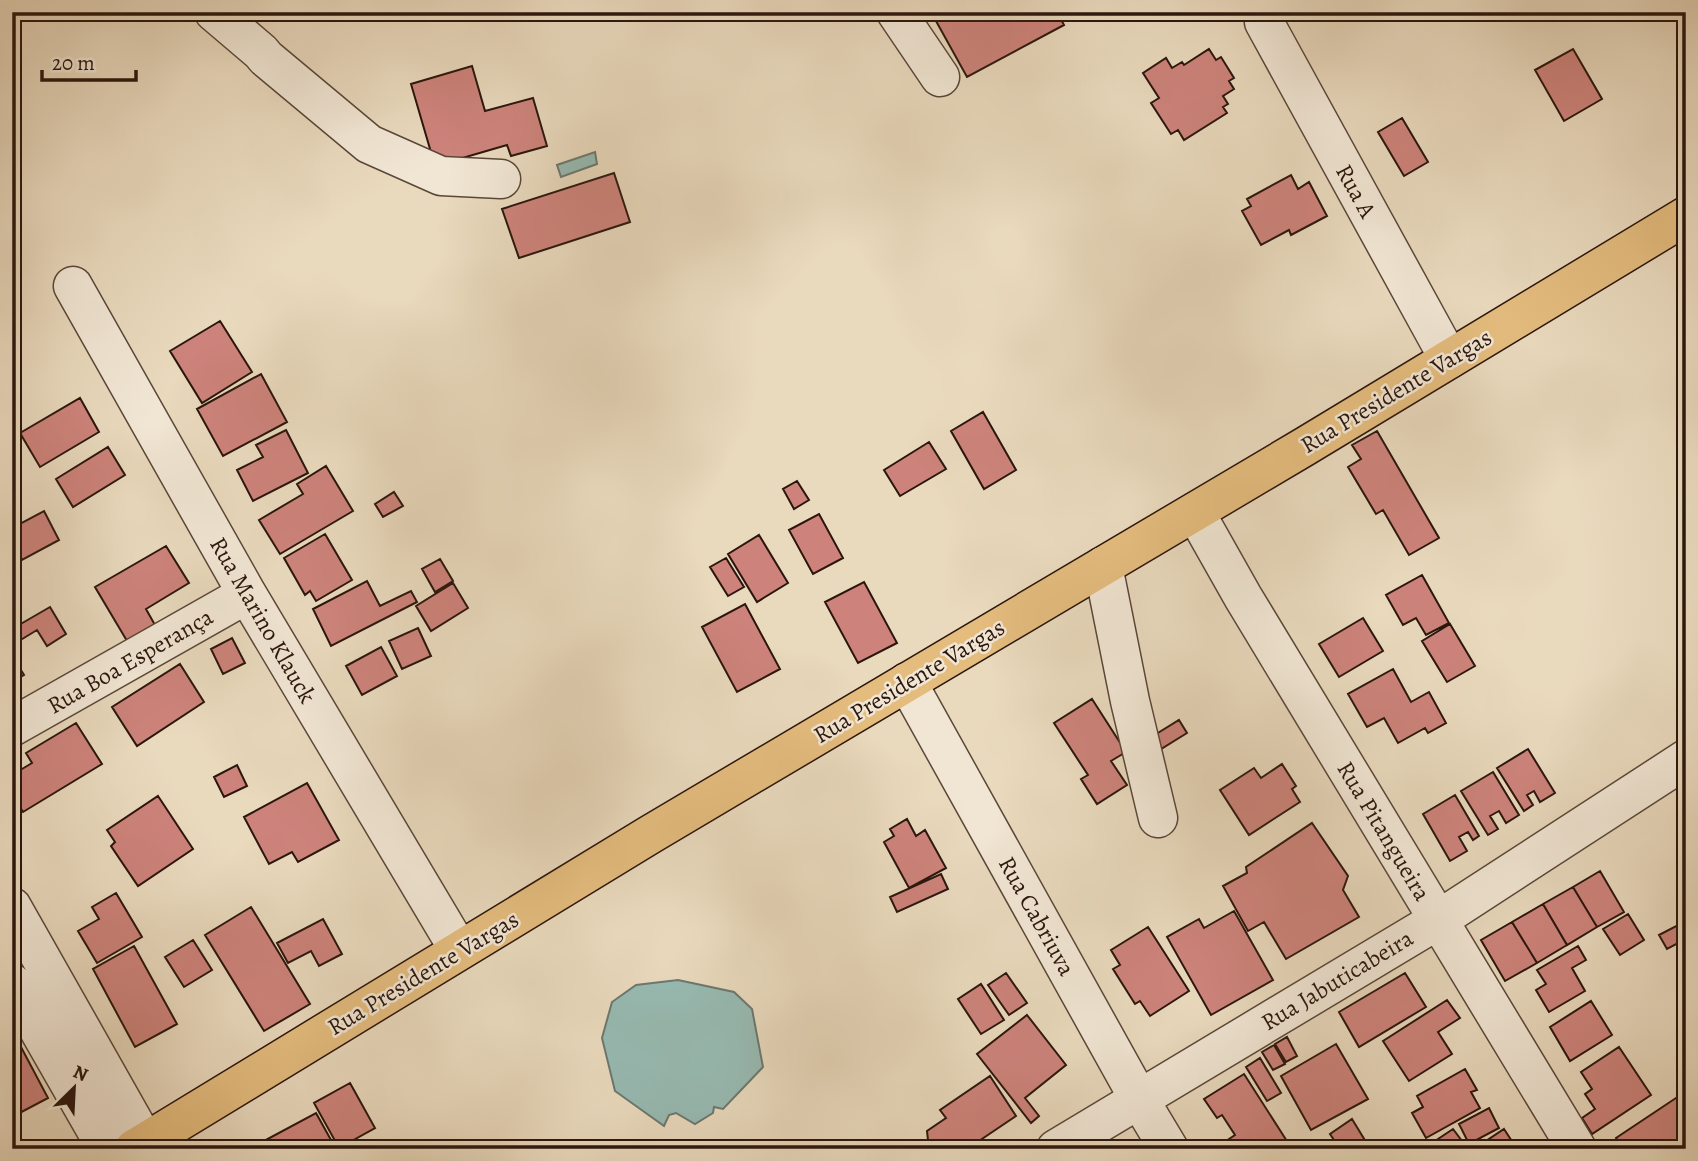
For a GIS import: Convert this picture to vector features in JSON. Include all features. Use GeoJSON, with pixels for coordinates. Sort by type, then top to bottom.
{"type":"FeatureCollection","features":[{"type":"Feature","properties":{"kind":"main road","name":"Rua Presidente Vargas"},"geometry":{"type":"LineString","coordinates":[[142,1146],[650,834],[1195,512],[1686,216]]}},
{"type":"Feature","properties":{"kind":"street"},"geometry":{"type":"LineString","coordinates":[[214,12],[369,144],[441,176],[501,178]]}},
{"type":"Feature","properties":{"kind":"street"},"geometry":{"type":"LineString","coordinates":[[896,12],[940,77]]}},
{"type":"Feature","properties":{"kind":"street","name":"Rua A"},"geometry":{"type":"LineString","coordinates":[[1264,22],[1449,359]]}},
{"type":"Feature","properties":{"kind":"street","name":"Rua Marino Klauck"},"geometry":{"type":"LineString","coordinates":[[72,286],[247,594],[459,950]]}},
{"type":"Feature","properties":{"kind":"street","name":"Rua Pitangueira"},"geometry":{"type":"LineString","coordinates":[[1195,512],[1243,597],[1577,1149]]}},
{"type":"Feature","properties":{"kind":"street"},"geometry":{"type":"LineString","coordinates":[[1103,566],[1130,701],[1158,818]]}},
{"type":"Feature","properties":{"kind":"street","name":"Rua Boa Esperança"},"geometry":{"type":"LineString","coordinates":[[12,727],[247,594]]}},
{"type":"Feature","properties":{"kind":"street","name":"Rua Cabriuva"},"geometry":{"type":"LineString","coordinates":[[907,682],[1169,1149]]}},
{"type":"Feature","properties":{"kind":"street","name":"Rua Jabuticabeira"},"geometry":{"type":"LineString","coordinates":[[1056,1149],[1438,920],[1686,759]]}},
{"type":"Feature","properties":{"kind":"street"},"geometry":{"type":"LineString","coordinates":[[12,908],[142,1146]]}},
{"type":"Feature","properties":{"kind":"street"},"geometry":{"type":"LineString","coordinates":[[12,984],[107,1149]]}},
{"type":"Feature","properties":{"kind":"water"},"geometry":{"type":"Polygon","coordinates":[[[595,152],[597,164],[561,177],[557,165],[595,152]]]}},
{"type":"Feature","properties":{"kind":"water"},"geometry":{"type":"Polygon","coordinates":[[[678,980],[734,992],[752,1009],[763,1067],[723,1109],[714,1107],[713,1113],[695,1124],[676,1113],[669,1115],[664,1126],[615,1091],[602,1038],[612,1002],[636,985],[678,980]]]}},
{"type":"Feature","properties":{"kind":"building"},"geometry":{"type":"Polygon","coordinates":[[[931,12],[1057,12],[1064,25],[967,77],[931,12]]]}},
{"type":"Feature","properties":{"kind":"building"},"geometry":{"type":"Polygon","coordinates":[[[1209,49],[1216,60],[1221,57],[1234,78],[1229,81],[1234,89],[1223,96],[1228,104],[1223,107],[1227,113],[1184,140],[1178,130],[1171,134],[1151,103],[1159,98],[1143,73],[1166,58],[1172,68],[1182,62],[1184,65],[1209,49]]]}},
{"type":"Feature","properties":{"kind":"building"},"geometry":{"type":"Polygon","coordinates":[[[1573,49],[1602,99],[1564,121],[1535,70],[1573,49]]]}},
{"type":"Feature","properties":{"kind":"building"},"geometry":{"type":"Polygon","coordinates":[[[472,66],[485,111],[533,98],[547,146],[511,156],[507,145],[435,166],[411,84],[472,66]]]}},
{"type":"Feature","properties":{"kind":"building"},"geometry":{"type":"Polygon","coordinates":[[[1402,118],[1428,162],[1404,176],[1378,132],[1402,118]]]}},
{"type":"Feature","properties":{"kind":"building"},"geometry":{"type":"Polygon","coordinates":[[[614,173],[630,222],[519,258],[502,209],[614,173]]]}},
{"type":"Feature","properties":{"kind":"building"},"geometry":{"type":"Polygon","coordinates":[[[1291,175],[1298,189],[1309,182],[1327,216],[1291,235],[1289,230],[1261,245],[1242,211],[1251,206],[1247,199],[1291,175]]]}},
{"type":"Feature","properties":{"kind":"building"},"geometry":{"type":"Polygon","coordinates":[[[220,321],[252,372],[202,403],[170,351],[220,321]]]}},
{"type":"Feature","properties":{"kind":"building"},"geometry":{"type":"Polygon","coordinates":[[[261,374],[287,422],[223,456],[197,409],[261,374]]]}},
{"type":"Feature","properties":{"kind":"building"},"geometry":{"type":"Polygon","coordinates":[[[80,398],[99,432],[40,467],[20,433],[80,398]]]}},
{"type":"Feature","properties":{"kind":"building"},"geometry":{"type":"Polygon","coordinates":[[[983,412],[1016,470],[984,489],[951,431],[983,412]]]}},
{"type":"Feature","properties":{"kind":"building"},"geometry":{"type":"Polygon","coordinates":[[[286,430],[308,473],[253,501],[237,470],[263,457],[256,445],[286,430]]]}},
{"type":"Feature","properties":{"kind":"building"},"geometry":{"type":"Polygon","coordinates":[[[1377,431],[1439,538],[1409,555],[1383,510],[1376,514],[1348,467],[1361,459],[1352,445],[1377,431]]]}},
{"type":"Feature","properties":{"kind":"building"},"geometry":{"type":"Polygon","coordinates":[[[929,442],[946,469],[900,496],[884,470],[929,442]]]}},
{"type":"Feature","properties":{"kind":"building"},"geometry":{"type":"Polygon","coordinates":[[[108,447],[125,475],[73,507],[56,479],[108,447]]]}},
{"type":"Feature","properties":{"kind":"building"},"geometry":{"type":"Polygon","coordinates":[[[326,466],[353,511],[280,554],[259,520],[303,494],[297,484],[326,466]]]}},
{"type":"Feature","properties":{"kind":"building"},"geometry":{"type":"Polygon","coordinates":[[[797,481],[809,500],[794,509],[783,489],[797,481]]]}},
{"type":"Feature","properties":{"kind":"building"},"geometry":{"type":"Polygon","coordinates":[[[394,492],[403,506],[383,517],[375,504],[394,492]]]}},
{"type":"Feature","properties":{"kind":"building"},"geometry":{"type":"Polygon","coordinates":[[[44,511],[59,540],[22,560],[12,542],[12,528],[44,511]]]}},
{"type":"Feature","properties":{"kind":"building"},"geometry":{"type":"Polygon","coordinates":[[[819,514],[843,558],[813,574],[789,530],[819,514]]]}},
{"type":"Feature","properties":{"kind":"building"},"geometry":{"type":"Polygon","coordinates":[[[325,534],[352,580],[316,601],[310,591],[305,595],[284,558],[325,534]]]}},
{"type":"Feature","properties":{"kind":"building"},"geometry":{"type":"Polygon","coordinates":[[[759,535],[788,583],[757,602],[728,554],[759,535]]]}},
{"type":"Feature","properties":{"kind":"building"},"geometry":{"type":"Polygon","coordinates":[[[166,546],[189,583],[146,609],[155,625],[127,641],[95,587],[166,546]]]}},
{"type":"Feature","properties":{"kind":"building"},"geometry":{"type":"Polygon","coordinates":[[[726,558],[744,587],[728,596],[710,567],[726,558]]]}},
{"type":"Feature","properties":{"kind":"building"},"geometry":{"type":"Polygon","coordinates":[[[440,559],[453,581],[435,592],[422,569],[440,559]]]}},
{"type":"Feature","properties":{"kind":"building"},"geometry":{"type":"Polygon","coordinates":[[[1422,575],[1449,623],[1426,635],[1416,618],[1403,625],[1386,595],[1422,575]]]}},
{"type":"Feature","properties":{"kind":"building"},"geometry":{"type":"Polygon","coordinates":[[[367,581],[380,606],[411,591],[417,602],[331,646],[313,609],[367,581]]]}},
{"type":"Feature","properties":{"kind":"building"},"geometry":{"type":"Polygon","coordinates":[[[864,582],[897,643],[858,663],[825,602],[864,582]]]}},
{"type":"Feature","properties":{"kind":"building"},"geometry":{"type":"Polygon","coordinates":[[[453,583],[468,608],[431,631],[416,606],[453,583]]]}},
{"type":"Feature","properties":{"kind":"building"},"geometry":{"type":"Polygon","coordinates":[[[745,604],[780,669],[737,692],[702,627],[745,604]]]}},
{"type":"Feature","properties":{"kind":"building"},"geometry":{"type":"Polygon","coordinates":[[[50,607],[66,634],[47,646],[37,630],[14,644],[12,629],[50,607]]]}},
{"type":"Feature","properties":{"kind":"building"},"geometry":{"type":"Polygon","coordinates":[[[1363,618],[1383,651],[1339,677],[1319,644],[1363,618]]]}},
{"type":"Feature","properties":{"kind":"building"},"geometry":{"type":"Polygon","coordinates":[[[1450,624],[1475,666],[1447,682],[1422,641],[1450,624]]]}},
{"type":"Feature","properties":{"kind":"building"},"geometry":{"type":"Polygon","coordinates":[[[418,628],[431,656],[402,669],[389,641],[418,628]]]}},
{"type":"Feature","properties":{"kind":"building"},"geometry":{"type":"Polygon","coordinates":[[[232,638],[245,663],[223,674],[211,649],[232,638]]]}},
{"type":"Feature","properties":{"kind":"building"},"geometry":{"type":"Polygon","coordinates":[[[381,647],[397,676],[362,695],[346,666],[381,647]]]}},
{"type":"Feature","properties":{"kind":"building"},"geometry":{"type":"Polygon","coordinates":[[[12,656],[24,675],[12,682],[12,656]]]}},
{"type":"Feature","properties":{"kind":"building"},"geometry":{"type":"Polygon","coordinates":[[[180,664],[204,702],[137,746],[112,707],[180,664]]]}},
{"type":"Feature","properties":{"kind":"building"},"geometry":{"type":"Polygon","coordinates":[[[1393,669],[1411,702],[1429,692],[1446,723],[1428,733],[1425,728],[1398,743],[1384,718],[1367,727],[1348,694],[1393,669]]]}},
{"type":"Feature","properties":{"kind":"building"},"geometry":{"type":"Polygon","coordinates":[[[1092,699],[1126,752],[1111,761],[1127,785],[1097,804],[1081,779],[1088,775],[1054,723],[1092,699]]]}},
{"type":"Feature","properties":{"kind":"building"},"geometry":{"type":"Polygon","coordinates":[[[1179,720],[1187,733],[1161,749],[1153,736],[1179,720]]]}},
{"type":"Feature","properties":{"kind":"building"},"geometry":{"type":"Polygon","coordinates":[[[76,723],[102,764],[23,812],[12,794],[12,775],[32,763],[26,753],[76,723]]]}},
{"type":"Feature","properties":{"kind":"building"},"geometry":{"type":"Polygon","coordinates":[[[1528,749],[1555,793],[1540,802],[1534,791],[1527,795],[1533,805],[1524,811],[1497,768],[1528,749]]]}},
{"type":"Feature","properties":{"kind":"building"},"geometry":{"type":"Polygon","coordinates":[[[1282,764],[1296,786],[1292,789],[1300,802],[1249,835],[1220,790],[1254,768],[1261,778],[1282,764]]]}},
{"type":"Feature","properties":{"kind":"building"},"geometry":{"type":"Polygon","coordinates":[[[237,765],[247,786],[224,797],[214,777],[237,765]]]}},
{"type":"Feature","properties":{"kind":"building"},"geometry":{"type":"Polygon","coordinates":[[[1493,772],[1519,815],[1506,823],[1499,811],[1490,816],[1498,829],[1488,835],[1461,791],[1493,772]]]}},
{"type":"Feature","properties":{"kind":"building"},"geometry":{"type":"Polygon","coordinates":[[[307,783],[339,840],[298,862],[292,852],[269,864],[244,817],[307,783]]]}},
{"type":"Feature","properties":{"kind":"building"},"geometry":{"type":"Polygon","coordinates":[[[1455,795],[1479,836],[1473,840],[1468,832],[1459,837],[1467,851],[1450,861],[1423,814],[1455,795]]]}},
{"type":"Feature","properties":{"kind":"building"},"geometry":{"type":"Polygon","coordinates":[[[158,796],[193,849],[138,886],[111,846],[115,842],[107,830],[158,796]]]}},
{"type":"Feature","properties":{"kind":"building"},"geometry":{"type":"Polygon","coordinates":[[[907,819],[916,836],[925,830],[946,868],[909,888],[884,842],[894,836],[890,829],[907,819]]]}},
{"type":"Feature","properties":{"kind":"building"},"geometry":{"type":"Polygon","coordinates":[[[1312,823],[1348,876],[1343,890],[1359,917],[1286,959],[1264,922],[1248,931],[1223,886],[1247,873],[1246,867],[1312,823]]]}},
{"type":"Feature","properties":{"kind":"building"},"geometry":{"type":"Polygon","coordinates":[[[1600,871],[1624,912],[1597,927],[1573,887],[1600,871]]]}},
{"type":"Feature","properties":{"kind":"building"},"geometry":{"type":"Polygon","coordinates":[[[941,874],[948,889],[897,912],[890,897],[941,874]]]}},
{"type":"Feature","properties":{"kind":"building"},"geometry":{"type":"Polygon","coordinates":[[[1573,887],[1597,927],[1567,945],[1543,904],[1573,887]]]}},
{"type":"Feature","properties":{"kind":"building"},"geometry":{"type":"Polygon","coordinates":[[[116,893],[142,937],[97,963],[78,931],[99,919],[92,907],[116,893]]]}},
{"type":"Feature","properties":{"kind":"building"},"geometry":{"type":"Polygon","coordinates":[[[1543,904],[1567,945],[1537,963],[1512,922],[1543,904]]]}},
{"type":"Feature","properties":{"kind":"building"},"geometry":{"type":"Polygon","coordinates":[[[251,907],[310,1004],[264,1031],[205,935],[251,907]]]}},
{"type":"Feature","properties":{"kind":"building"},"geometry":{"type":"Polygon","coordinates":[[[1234,911],[1273,980],[1211,1015],[1167,937],[1199,919],[1204,928],[1234,911]]]}},
{"type":"Feature","properties":{"kind":"building"},"geometry":{"type":"Polygon","coordinates":[[[1628,914],[1644,940],[1620,955],[1603,929],[1628,914]]]}},
{"type":"Feature","properties":{"kind":"building"},"geometry":{"type":"Polygon","coordinates":[[[323,919],[342,954],[319,966],[311,951],[288,963],[277,943],[323,919]]]}},
{"type":"Feature","properties":{"kind":"building"},"geometry":{"type":"Polygon","coordinates":[[[1512,922],[1537,963],[1505,981],[1481,940],[1512,922]]]}},
{"type":"Feature","properties":{"kind":"building"},"geometry":{"type":"Polygon","coordinates":[[[1682,923],[1686,930],[1686,939],[1667,949],[1659,935],[1682,923]]]}},
{"type":"Feature","properties":{"kind":"building"},"geometry":{"type":"Polygon","coordinates":[[[1148,927],[1189,991],[1150,1016],[1140,1001],[1135,1004],[1113,969],[1120,965],[1111,950],[1148,927]]]}},
{"type":"Feature","properties":{"kind":"building"},"geometry":{"type":"Polygon","coordinates":[[[193,940],[212,970],[184,987],[165,957],[193,940]]]}},
{"type":"Feature","properties":{"kind":"building"},"geometry":{"type":"Polygon","coordinates":[[[134,946],[177,1024],[135,1047],[93,969],[134,946]]]}},
{"type":"Feature","properties":{"kind":"building"},"geometry":{"type":"Polygon","coordinates":[[[1578,946],[1586,960],[1572,968],[1585,991],[1549,1012],[1536,990],[1546,984],[1537,970],[1578,946]]]}},
{"type":"Feature","properties":{"kind":"building"},"geometry":{"type":"Polygon","coordinates":[[[1006,973],[1027,1003],[1009,1015],[988,985],[1006,973]]]}},
{"type":"Feature","properties":{"kind":"building"},"geometry":{"type":"Polygon","coordinates":[[[1405,973],[1426,1007],[1359,1047],[1339,1012],[1405,973]]]}},
{"type":"Feature","properties":{"kind":"building"},"geometry":{"type":"Polygon","coordinates":[[[981,984],[1004,1020],[981,1034],[958,999],[981,984]]]}},
{"type":"Feature","properties":{"kind":"building"},"geometry":{"type":"Polygon","coordinates":[[[1447,1000],[1460,1018],[1438,1032],[1452,1054],[1409,1081],[1383,1041],[1447,1000]]]}},
{"type":"Feature","properties":{"kind":"building"},"geometry":{"type":"Polygon","coordinates":[[[1591,1001],[1612,1035],[1570,1061],[1550,1027],[1591,1001]]]}},
{"type":"Feature","properties":{"kind":"building"},"geometry":{"type":"Polygon","coordinates":[[[1027,1015],[1066,1065],[1025,1098],[1039,1116],[1031,1123],[977,1054],[1027,1015]]]}},
{"type":"Feature","properties":{"kind":"building"},"geometry":{"type":"Polygon","coordinates":[[[12,1030],[48,1098],[12,1117],[12,1030]]]}},
{"type":"Feature","properties":{"kind":"building"},"geometry":{"type":"Polygon","coordinates":[[[1287,1037],[1297,1056],[1286,1062],[1275,1044],[1287,1037]]]}},
{"type":"Feature","properties":{"kind":"building"},"geometry":{"type":"Polygon","coordinates":[[[1336,1044],[1368,1099],[1311,1130],[1281,1076],[1336,1044]]]}},
{"type":"Feature","properties":{"kind":"building"},"geometry":{"type":"Polygon","coordinates":[[[1274,1045],[1285,1064],[1273,1070],[1262,1052],[1274,1045]]]}},
{"type":"Feature","properties":{"kind":"building"},"geometry":{"type":"Polygon","coordinates":[[[1619,1047],[1651,1095],[1592,1134],[1582,1118],[1595,1109],[1585,1094],[1592,1089],[1581,1072],[1619,1047]]]}},
{"type":"Feature","properties":{"kind":"building"},"geometry":{"type":"Polygon","coordinates":[[[1260,1058],[1281,1093],[1267,1101],[1246,1067],[1260,1058]]]}},
{"type":"Feature","properties":{"kind":"building"},"geometry":{"type":"Polygon","coordinates":[[[1465,1069],[1477,1090],[1471,1092],[1480,1108],[1426,1138],[1412,1113],[1423,1107],[1417,1096],[1465,1069]]]}},
{"type":"Feature","properties":{"kind":"building"},"geometry":{"type":"Polygon","coordinates":[[[1244,1074],[1292,1149],[1231,1149],[1226,1141],[1235,1135],[1222,1115],[1217,1118],[1204,1099],[1244,1074]]]}},
{"type":"Feature","properties":{"kind":"building"},"geometry":{"type":"Polygon","coordinates":[[[990,1076],[1016,1116],[967,1149],[960,1149],[958,1146],[953,1149],[929,1149],[927,1131],[946,1118],[940,1110],[990,1076]]]}},
{"type":"Feature","properties":{"kind":"building"},"geometry":{"type":"Polygon","coordinates":[[[350,1083],[375,1128],[339,1148],[314,1103],[350,1083]]]}},
{"type":"Feature","properties":{"kind":"building"},"geometry":{"type":"Polygon","coordinates":[[[1682,1094],[1686,1099],[1686,1130],[1680,1134],[1686,1143],[1686,1149],[1623,1149],[1616,1138],[1682,1094]]]}},
{"type":"Feature","properties":{"kind":"building"},"geometry":{"type":"Polygon","coordinates":[[[1489,1108],[1499,1128],[1469,1144],[1459,1124],[1489,1108]]]}},
{"type":"Feature","properties":{"kind":"building"},"geometry":{"type":"Polygon","coordinates":[[[316,1113],[336,1149],[265,1149],[262,1142],[316,1113]]]}},
{"type":"Feature","properties":{"kind":"building"},"geometry":{"type":"Polygon","coordinates":[[[1352,1119],[1366,1142],[1355,1149],[1340,1149],[1330,1134],[1352,1119]]]}},
{"type":"Feature","properties":{"kind":"building"},"geometry":{"type":"Polygon","coordinates":[[[1453,1129],[1462,1141],[1451,1149],[1423,1149],[1453,1129]]]}},
{"type":"Feature","properties":{"kind":"building"},"geometry":{"type":"Polygon","coordinates":[[[1504,1129],[1517,1149],[1474,1149],[1504,1129]]]}}]}
